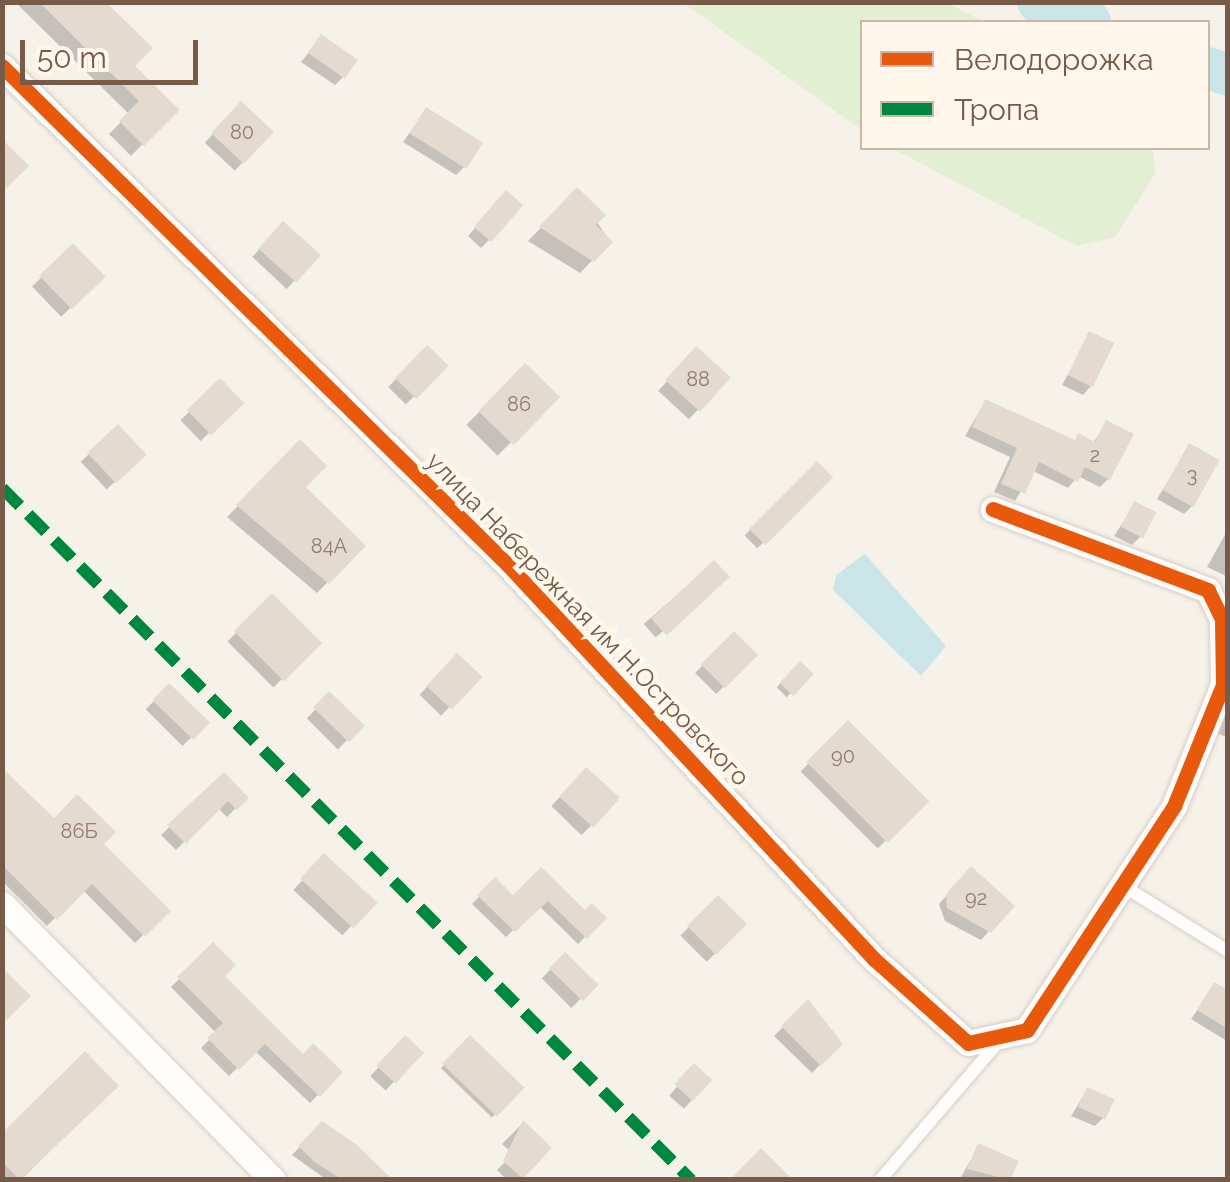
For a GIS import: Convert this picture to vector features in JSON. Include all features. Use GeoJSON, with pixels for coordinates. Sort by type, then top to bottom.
{"type":"FeatureCollection","features":[{"type":"Feature","properties":{"kind":"street","name":"улица Набережная им Н.Островского"},"geometry":{"type":"LineString","coordinates":[[2,66],[508,565],[941,1024],[968,1043],[1002,1038]]}},
{"type":"Feature","properties":{"kind":"street"},"geometry":{"type":"LineString","coordinates":[[993,508],[1182,574],[1208,590],[1222,620],[1223,686],[1174,806],[1125,886],[1026,1030],[1002,1038]]}},
{"type":"Feature","properties":{"kind":"street"},"geometry":{"type":"LineString","coordinates":[[2,904],[273,1180]]}},
{"type":"Feature","properties":{"kind":"lane"},"geometry":{"type":"LineString","coordinates":[[1125,886],[1228,951]]}},
{"type":"Feature","properties":{"kind":"lane"},"geometry":{"type":"LineString","coordinates":[[880,1180],[1002,1038]]}},
{"type":"Feature","properties":{"kind":"green space"},"geometry":{"type":"Polygon","coordinates":[[[683,3],[947,3],[980,20],[860,20],[860,129],[683,3]]]}},
{"type":"Feature","properties":{"kind":"green space"},"geometry":{"type":"Polygon","coordinates":[[[896,150],[1153,150],[1155,174],[1115,237],[1077,246],[896,150]]]}},
{"type":"Feature","properties":{"kind":"water"},"geometry":{"type":"Polygon","coordinates":[[[865,554],[946,646],[921,676],[833,590],[836,575],[865,554]]]}},
{"type":"Feature","properties":{"kind":"building"},"geometry":{"type":"Polygon","coordinates":[[[39,2],[106,2],[153,48],[135,66],[180,110],[144,146],[119,121],[139,101],[39,2]]]}},
{"type":"Feature","properties":{"kind":"building"},"geometry":{"type":"Polygon","coordinates":[[[321,34],[358,60],[345,79],[308,53],[321,34]]]}},
{"type":"Feature","properties":{"kind":"building"},"geometry":{"type":"Polygon","coordinates":[[[241,101],[274,132],[244,164],[211,133],[241,101]]]}},
{"type":"Feature","properties":{"kind":"building"},"geometry":{"type":"Polygon","coordinates":[[[426,107],[483,143],[466,169],[410,133],[426,107]]]}},
{"type":"Feature","properties":{"kind":"building"},"geometry":{"type":"Polygon","coordinates":[[[2,139],[29,166],[2,192],[2,139]]]}},
{"type":"Feature","properties":{"kind":"building"},"geometry":{"type":"Polygon","coordinates":[[[577,187],[606,215],[596,225],[613,242],[594,262],[539,227],[577,187]]]}},
{"type":"Feature","properties":{"kind":"building"},"geometry":{"type":"Polygon","coordinates":[[[506,190],[523,205],[491,242],[474,227],[506,190]]]}},
{"type":"Feature","properties":{"kind":"building"},"geometry":{"type":"Polygon","coordinates":[[[283,221],[321,255],[296,283],[258,248],[283,221]]]}},
{"type":"Feature","properties":{"kind":"building"},"geometry":{"type":"Polygon","coordinates":[[[73,243],[106,277],[72,309],[39,276],[73,243]]]}},
{"type":"Feature","properties":{"kind":"building"},"geometry":{"type":"Polygon","coordinates":[[[1089,331],[1114,343],[1093,387],[1068,375],[1089,331]]]}},
{"type":"Feature","properties":{"kind":"building"},"geometry":{"type":"Polygon","coordinates":[[[427,345],[449,366],[417,399],[395,378],[427,345]]]}},
{"type":"Feature","properties":{"kind":"building"},"geometry":{"type":"Polygon","coordinates":[[[696,346],[731,377],[700,412],[665,380],[696,346]]]}},
{"type":"Feature","properties":{"kind":"building"},"geometry":{"type":"Polygon","coordinates":[[[525,363],[560,397],[514,445],[478,411],[525,363]]]}},
{"type":"Feature","properties":{"kind":"building"},"geometry":{"type":"Polygon","coordinates":[[[220,378],[244,403],[211,435],[187,410],[220,378]]]}},
{"type":"Feature","properties":{"kind":"building"},"geometry":{"type":"Polygon","coordinates":[[[985,399],[1075,440],[1078,433],[1095,442],[1106,420],[1134,434],[1110,480],[1085,467],[1078,482],[1039,462],[1025,494],[1001,484],[1017,448],[972,427],[985,399]]]}},
{"type":"Feature","properties":{"kind":"building"},"geometry":{"type":"Polygon","coordinates":[[[118,424],[147,455],[116,483],[87,453],[118,424]]]}},
{"type":"Feature","properties":{"kind":"building"},"geometry":{"type":"Polygon","coordinates":[[[300,439],[327,466],[306,487],[366,546],[329,584],[236,505],[300,439]]]}},
{"type":"Feature","properties":{"kind":"building"},"geometry":{"type":"Polygon","coordinates":[[[1189,443],[1220,460],[1193,507],[1163,490],[1189,443]]]}},
{"type":"Feature","properties":{"kind":"building"},"geometry":{"type":"Polygon","coordinates":[[[817,461],[833,477],[765,545],[749,529],[817,461]]]}},
{"type":"Feature","properties":{"kind":"building"},"geometry":{"type":"Polygon","coordinates":[[[1134,501],[1156,512],[1143,538],[1121,527],[1134,501]]]}},
{"type":"Feature","properties":{"kind":"building"},"geometry":{"type":"Polygon","coordinates":[[[714,560],[730,577],[667,635],[651,619],[714,560]]]}},
{"type":"Feature","properties":{"kind":"building"},"geometry":{"type":"Polygon","coordinates":[[[272,593],[322,643],[284,681],[234,631],[272,593]]]}},
{"type":"Feature","properties":{"kind":"building"},"geometry":{"type":"Polygon","coordinates":[[[734,631],[758,655],[725,688],[701,664],[734,631]]]}},
{"type":"Feature","properties":{"kind":"building"},"geometry":{"type":"Polygon","coordinates":[[[457,653],[483,677],[452,710],[426,686],[457,653]]]}},
{"type":"Feature","properties":{"kind":"building"},"geometry":{"type":"Polygon","coordinates":[[[800,661],[814,674],[793,696],[780,683],[800,661]]]}},
{"type":"Feature","properties":{"kind":"building"},"geometry":{"type":"Polygon","coordinates":[[[169,683],[210,723],[193,740],[152,700],[169,683]]]}},
{"type":"Feature","properties":{"kind":"building"},"geometry":{"type":"Polygon","coordinates":[[[329,691],[365,726],[349,742],[313,708],[329,691]]]}},
{"type":"Feature","properties":{"kind":"building"},"geometry":{"type":"Polygon","coordinates":[[[848,720],[929,801],[888,843],[806,762],[848,720]]]}},
{"type":"Feature","properties":{"kind":"building"},"geometry":{"type":"Polygon","coordinates":[[[586,767],[620,798],[593,828],[559,797],[586,767]]]}},
{"type":"Feature","properties":{"kind":"building"},"geometry":{"type":"Polygon","coordinates":[[[2,768],[54,818],[77,794],[116,832],[104,844],[171,911],[145,937],[92,884],[57,920],[2,865],[2,768]]]}},
{"type":"Feature","properties":{"kind":"building"},"geometry":{"type":"Polygon","coordinates":[[[224,772],[249,798],[237,810],[228,801],[186,844],[167,825],[224,772]]]}},
{"type":"Feature","properties":{"kind":"building"},"geometry":{"type":"Polygon","coordinates":[[[324,853],[377,903],[354,928],[300,879],[324,853]]]}},
{"type":"Feature","properties":{"kind":"building"},"geometry":{"type":"Polygon","coordinates":[[[971,866],[1015,906],[991,933],[947,908],[946,894],[971,866]]]}},
{"type":"Feature","properties":{"kind":"building"},"geometry":{"type":"Polygon","coordinates":[[[541,867],[585,910],[592,903],[607,918],[587,939],[548,901],[515,932],[477,895],[495,877],[513,895],[541,867]]]}},
{"type":"Feature","properties":{"kind":"building"},"geometry":{"type":"Polygon","coordinates":[[[718,895],[747,924],[716,955],[687,926],[718,895]]]}},
{"type":"Feature","properties":{"kind":"building"},"geometry":{"type":"Polygon","coordinates":[[[213,942],[236,965],[225,976],[303,1054],[313,1043],[343,1072],[320,1097],[265,1044],[239,1070],[207,1038],[223,1023],[177,977],[213,942]]]}},
{"type":"Feature","properties":{"kind":"building"},"geometry":{"type":"Polygon","coordinates":[[[565,952],[599,985],[583,1001],[549,969],[565,952]]]}},
{"type":"Feature","properties":{"kind":"building"},"geometry":{"type":"Polygon","coordinates":[[[2,968],[31,996],[2,1024],[2,968]]]}},
{"type":"Feature","properties":{"kind":"building"},"geometry":{"type":"Polygon","coordinates":[[[1214,982],[1228,990],[1228,1029],[1197,1010],[1214,982]]]}},
{"type":"Feature","properties":{"kind":"building"},"geometry":{"type":"Polygon","coordinates":[[[808,999],[843,1044],[821,1066],[781,1026],[808,999]]]}},
{"type":"Feature","properties":{"kind":"building"},"geometry":{"type":"Polygon","coordinates":[[[405,1035],[424,1053],[395,1083],[376,1066],[405,1035]]]}},
{"type":"Feature","properties":{"kind":"building"},"geometry":{"type":"Polygon","coordinates":[[[470,1035],[525,1088],[497,1117],[442,1064],[470,1035]]]}},
{"type":"Feature","properties":{"kind":"building"},"geometry":{"type":"Polygon","coordinates":[[[85,1051],[119,1086],[20,1180],[2,1162],[2,1133],[85,1051]]]}},
{"type":"Feature","properties":{"kind":"building"},"geometry":{"type":"Polygon","coordinates":[[[694,1063],[712,1080],[693,1101],[674,1084],[694,1063]]]}},
{"type":"Feature","properties":{"kind":"building"},"geometry":{"type":"Polygon","coordinates":[[[1087,1087],[1114,1099],[1105,1119],[1078,1107],[1087,1087]]]}},
{"type":"Feature","properties":{"kind":"building"},"geometry":{"type":"Polygon","coordinates":[[[523,1120],[552,1148],[523,1179],[503,1161],[523,1120]]]}},
{"type":"Feature","properties":{"kind":"building"},"geometry":{"type":"Polygon","coordinates":[[[322,1121],[357,1145],[393,1180],[343,1180],[316,1163],[298,1146],[322,1121]]]}},
{"type":"Feature","properties":{"kind":"building"},"geometry":{"type":"Polygon","coordinates":[[[978,1143],[1019,1161],[1010,1180],[967,1169],[978,1143]]]}},
{"type":"Feature","properties":{"kind":"building"},"geometry":{"type":"Polygon","coordinates":[[[761,1148],[793,1180],[730,1180],[761,1148]]]}},
{"type":"Feature","properties":{"kind":"waterway"},"geometry":{"type":"LineString","coordinates":[[1038,2],[1085,20]]}},
{"type":"Feature","properties":{"kind":"waterway"},"geometry":{"type":"LineString","coordinates":[[1210,69],[1228,75]]}},
{"type":"Feature","properties":{"kind":"marked path"},"geometry":{"type":"LineString","coordinates":[[2,488],[691,1180]]}},
{"type":"Feature","properties":{"kind":"cycle path"},"geometry":{"type":"LineString","coordinates":[[2,66],[508,565],[874,959],[968,1043],[1027,1030],[1174,806],[1223,685],[1222,619],[1208,590],[993,509]]}}]}
